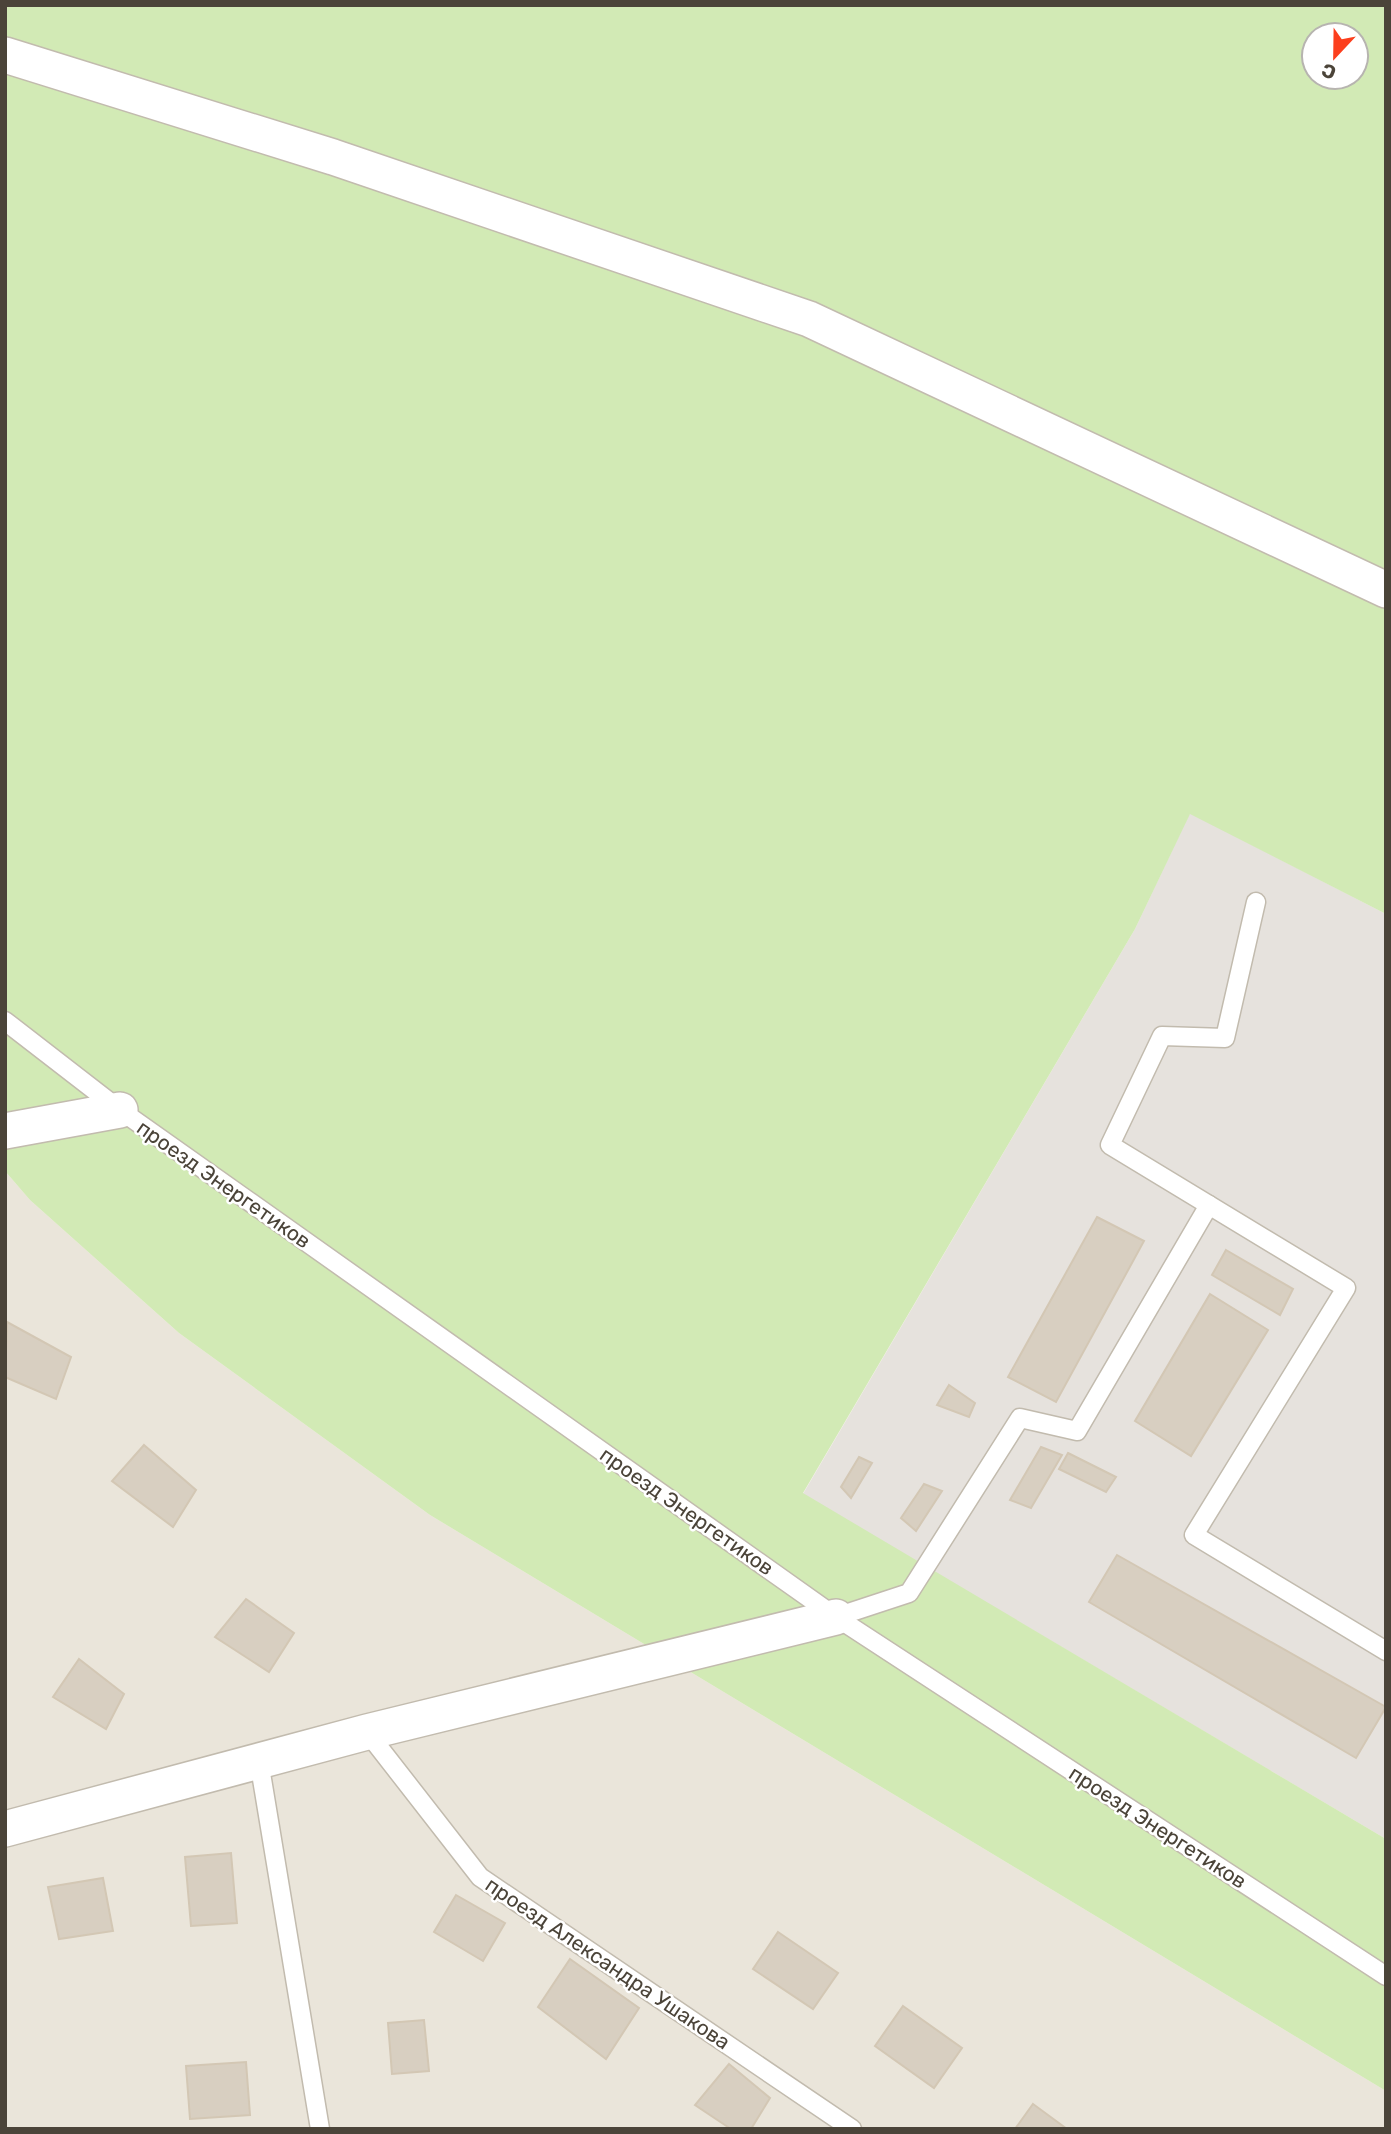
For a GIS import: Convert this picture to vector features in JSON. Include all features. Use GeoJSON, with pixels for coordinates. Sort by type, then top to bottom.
{"type":"FeatureCollection","features":[{"type":"Feature","properties":{"kind":"street"},"geometry":{"type":"LineString","coordinates":[[5,55],[333,157],[809,319],[1386,590]]}},
{"type":"Feature","properties":{"kind":"street"},"geometry":{"type":"LineString","coordinates":[[5,1132],[120,1110]]}},
{"type":"Feature","properties":{"kind":"street"},"geometry":{"type":"LineString","coordinates":[[5,1829],[367,1732],[836,1617]]}},
{"type":"Feature","properties":{"kind":"lane"},"geometry":{"type":"LineString","coordinates":[[1256,902],[1225,1038],[1162,1036],[1110,1145],[1346,1288],[1194,1535],[1386,1651]]}},
{"type":"Feature","properties":{"kind":"lane","name":"проезд Энергетиков"},"geometry":{"type":"LineString","coordinates":[[5,1021],[120,1110],[836,1617],[1386,1976]]}},
{"type":"Feature","properties":{"kind":"lane"},"geometry":{"type":"LineString","coordinates":[[836,1617],[909,1593],[1020,1418],[1077,1431],[1209,1205]]}},
{"type":"Feature","properties":{"kind":"lane","name":"проезд Александра Ушакова"},"geometry":{"type":"LineString","coordinates":[[367,1732],[480,1877],[852,2129]]}},
{"type":"Feature","properties":{"kind":"lane"},"geometry":{"type":"LineString","coordinates":[[258,1761],[320,2129]]}},
{"type":"Feature","properties":{"kind":"shaded area"},"geometry":{"type":"Polygon","coordinates":[[[1190,813],[1386,914],[1386,1839],[803,1494],[1135,929],[1190,813]]]}},
{"type":"Feature","properties":{"kind":"shaded area"},"geometry":{"type":"Polygon","coordinates":[[[5,1171],[30,1200],[179,1333],[430,1515],[1386,2091],[1386,2129],[5,2129],[5,1171]]]}},
{"type":"Feature","properties":{"kind":"green space"},"geometry":{"type":"Polygon","coordinates":[[[5,5],[1386,5],[1386,914],[1190,814],[1135,929],[803,1493],[1386,1839],[1386,2091],[430,1515],[179,1333],[30,1200],[5,1171],[5,5]]]}},
{"type":"Feature","properties":{"kind":"building"},"geometry":{"type":"Polygon","coordinates":[[[1097,1217],[1144,1241],[1056,1402],[1008,1377],[1097,1217]]]}},
{"type":"Feature","properties":{"kind":"building"},"geometry":{"type":"Polygon","coordinates":[[[1226,1250],[1293,1289],[1280,1315],[1212,1275],[1226,1250]]]}},
{"type":"Feature","properties":{"kind":"building"},"geometry":{"type":"Polygon","coordinates":[[[1210,1294],[1268,1330],[1191,1456],[1135,1421],[1210,1294]]]}},
{"type":"Feature","properties":{"kind":"building"},"geometry":{"type":"Polygon","coordinates":[[[7,1322],[71,1357],[56,1399],[5,1377],[7,1322]]]}},
{"type":"Feature","properties":{"kind":"building"},"geometry":{"type":"Polygon","coordinates":[[[949,1385],[975,1403],[969,1417],[937,1405],[949,1385]]]}},
{"type":"Feature","properties":{"kind":"building"},"geometry":{"type":"Polygon","coordinates":[[[144,1445],[196,1490],[173,1527],[112,1481],[144,1445]]]}},
{"type":"Feature","properties":{"kind":"building"},"geometry":{"type":"Polygon","coordinates":[[[1041,1447],[1062,1455],[1031,1508],[1010,1500],[1041,1447]]]}},
{"type":"Feature","properties":{"kind":"building"},"geometry":{"type":"Polygon","coordinates":[[[1068,1453],[1116,1477],[1106,1492],[1059,1469],[1068,1453]]]}},
{"type":"Feature","properties":{"kind":"building"},"geometry":{"type":"Polygon","coordinates":[[[859,1457],[872,1463],[851,1498],[841,1487],[859,1457]]]}},
{"type":"Feature","properties":{"kind":"building"},"geometry":{"type":"Polygon","coordinates":[[[924,1484],[942,1491],[916,1531],[901,1518],[924,1484]]]}},
{"type":"Feature","properties":{"kind":"building"},"geometry":{"type":"Polygon","coordinates":[[[1117,1555],[1386,1707],[1356,1758],[1089,1602],[1117,1555]]]}},
{"type":"Feature","properties":{"kind":"building"},"geometry":{"type":"Polygon","coordinates":[[[246,1599],[294,1633],[269,1672],[215,1637],[246,1599]]]}},
{"type":"Feature","properties":{"kind":"building"},"geometry":{"type":"Polygon","coordinates":[[[79,1659],[124,1694],[106,1729],[53,1697],[79,1659]]]}},
{"type":"Feature","properties":{"kind":"building"},"geometry":{"type":"Polygon","coordinates":[[[231,1853],[237,1923],[191,1926],[185,1857],[231,1853]]]}},
{"type":"Feature","properties":{"kind":"building"},"geometry":{"type":"Polygon","coordinates":[[[103,1878],[113,1931],[59,1939],[48,1887],[103,1878]]]}},
{"type":"Feature","properties":{"kind":"building"},"geometry":{"type":"Polygon","coordinates":[[[456,1895],[505,1923],[483,1961],[434,1932],[456,1895]]]}},
{"type":"Feature","properties":{"kind":"building"},"geometry":{"type":"Polygon","coordinates":[[[778,1932],[838,1973],[813,2009],[753,1969],[778,1932]]]}},
{"type":"Feature","properties":{"kind":"building"},"geometry":{"type":"Polygon","coordinates":[[[570,1959],[639,2008],[606,2059],[538,2007],[570,1959]]]}},
{"type":"Feature","properties":{"kind":"building"},"geometry":{"type":"Polygon","coordinates":[[[903,2006],[962,2048],[934,2088],[875,2046],[903,2006]]]}},
{"type":"Feature","properties":{"kind":"building"},"geometry":{"type":"Polygon","coordinates":[[[424,2020],[429,2071],[392,2074],[388,2023],[424,2020]]]}},
{"type":"Feature","properties":{"kind":"building"},"geometry":{"type":"Polygon","coordinates":[[[246,2062],[250,2115],[190,2119],[186,2066],[246,2062]]]}},
{"type":"Feature","properties":{"kind":"building"},"geometry":{"type":"Polygon","coordinates":[[[729,2064],[770,2098],[751,2129],[731,2129],[695,2105],[729,2064]]]}},
{"type":"Feature","properties":{"kind":"building"},"geometry":{"type":"Polygon","coordinates":[[[1033,2104],[1067,2129],[1015,2129],[1033,2104]]]}}]}
